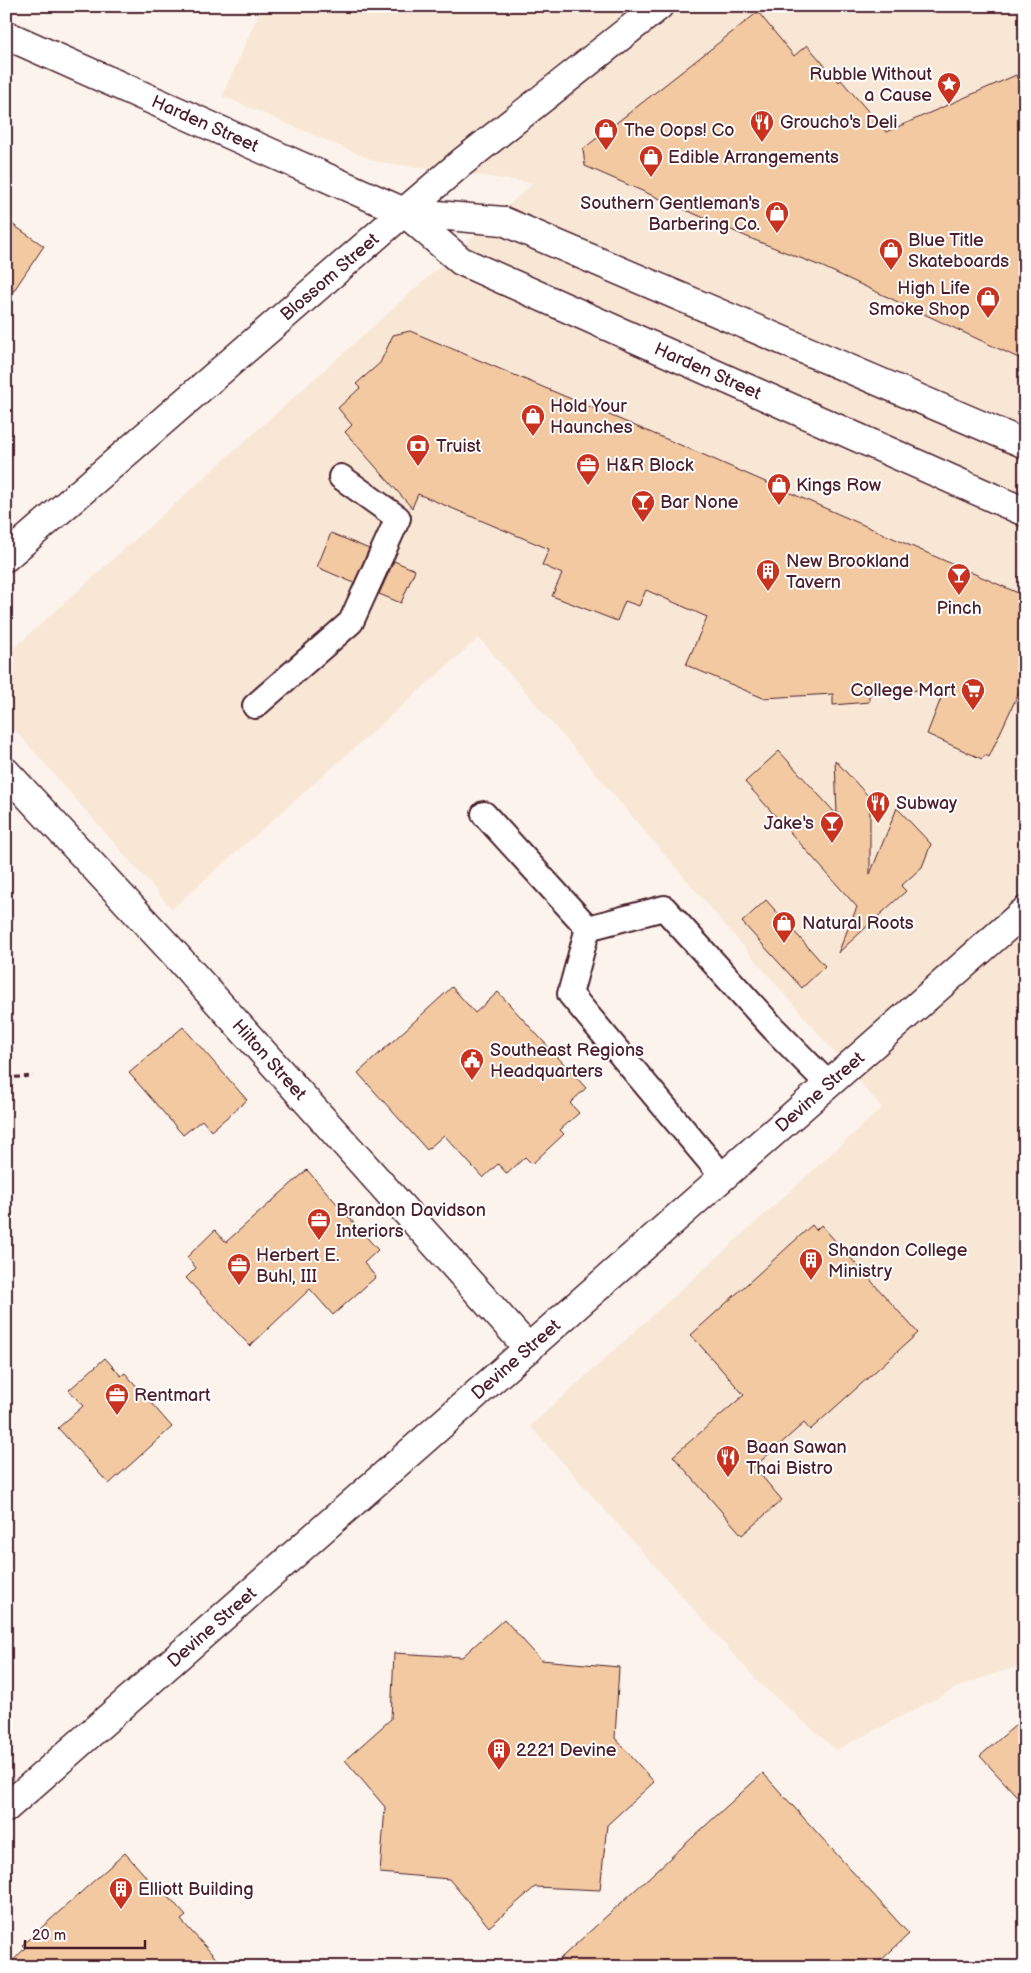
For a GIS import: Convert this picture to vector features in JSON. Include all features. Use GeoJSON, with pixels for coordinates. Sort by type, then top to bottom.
{"type":"FeatureCollection","features":[{"type":"Feature","properties":{"kind":"main road","name":"Blossom Street"},"geometry":{"type":"LineString","coordinates":[[6,557],[461,163],[659,6]]}},
{"type":"Feature","properties":{"kind":"main road","name":"Harden Street"},"geometry":{"type":"LineString","coordinates":[[6,35],[404,212],[461,261],[1025,512]]}},
{"type":"Feature","properties":{"kind":"main road","name":"Harden Street"},"geometry":{"type":"LineString","coordinates":[[404,212],[503,221],[1025,444]]}},
{"type":"Feature","properties":{"kind":"main road","name":"Hilton Street"},"geometry":{"type":"LineString","coordinates":[[6,772],[180,959],[529,1349]]}},
{"type":"Feature","properties":{"kind":"main road","name":"Devine Street"},"geometry":{"type":"LineString","coordinates":[[6,1808],[1025,910]]}},
{"type":"Feature","properties":{"kind":"lane"},"geometry":{"type":"LineString","coordinates":[[255,706],[351,622],[398,518],[341,477]]}},
{"type":"Feature","properties":{"kind":"lane"},"geometry":{"type":"LineString","coordinates":[[484,814],[588,928]]}},
{"type":"Feature","properties":{"kind":"lane"},"geometry":{"type":"LineString","coordinates":[[588,928],[664,908],[774,1029],[828,1084]]}},
{"type":"Feature","properties":{"kind":"lane"},"geometry":{"type":"LineString","coordinates":[[588,928],[570,994],[723,1177]]}},
{"type":"Feature","properties":{"kind":"path"},"geometry":{"type":"LineString","coordinates":[[6,1078],[33,1076]]}},
{"type":"Feature","properties":{"kind":"shaded area"},"geometry":{"type":"Polygon","coordinates":[[[262,6],[1025,6],[1025,1664],[965,1684],[836,1750],[760,1684],[530,1426],[882,1108],[479,638],[172,909],[6,720],[6,655],[533,183],[377,162],[222,96],[262,6]]]}},
{"type":"Feature","properties":{"kind":"building"},"geometry":{"type":"Polygon","coordinates":[[[758,12],[794,56],[807,45],[839,82],[841,80],[886,132],[1016,75],[1025,96],[1025,361],[823,267],[752,239],[585,166],[583,149],[758,12]]]}},
{"type":"Feature","properties":{"kind":"building"},"geometry":{"type":"Polygon","coordinates":[[[6,220],[44,246],[6,302],[6,220]]]}},
{"type":"Feature","properties":{"kind":"building"},"geometry":{"type":"Polygon","coordinates":[[[410,331],[704,455],[1025,596],[1025,679],[989,757],[985,755],[982,759],[927,734],[945,688],[869,694],[869,702],[833,705],[833,694],[763,698],[686,665],[707,617],[646,590],[639,606],[625,601],[617,621],[552,596],[562,574],[542,565],[549,549],[418,494],[412,508],[345,432],[352,425],[338,408],[360,388],[356,384],[380,363],[393,335],[410,331]]]}},
{"type":"Feature","properties":{"kind":"building"},"geometry":{"type":"Polygon","coordinates":[[[331,533],[369,549],[354,583],[317,567],[331,533]]]}},
{"type":"Feature","properties":{"kind":"building"},"geometry":{"type":"Polygon","coordinates":[[[394,561],[415,570],[401,603],[379,594],[394,561]]]}},
{"type":"Feature","properties":{"kind":"building","name":"Jake's"},"geometry":{"type":"Polygon","coordinates":[[[779,751],[837,815],[835,760],[870,798],[870,874],[897,808],[931,844],[922,867],[901,886],[906,891],[838,953],[857,907],[745,782],[779,751]]]}},
{"type":"Feature","properties":{"kind":"building","name":"Natural Roots"},"geometry":{"type":"Polygon","coordinates":[[[766,900],[825,966],[802,988],[742,922],[766,900]]]}},
{"type":"Feature","properties":{"kind":"building","name":"Southeast Regions Headquarters"},"geometry":{"type":"Polygon","coordinates":[[[452,987],[475,1013],[498,992],[586,1088],[570,1103],[579,1113],[560,1130],[564,1134],[532,1164],[525,1157],[507,1174],[498,1164],[483,1178],[444,1135],[427,1150],[358,1073],[452,987]]]}},
{"type":"Feature","properties":{"kind":"building"},"geometry":{"type":"Polygon","coordinates":[[[183,1027],[247,1100],[211,1131],[202,1120],[183,1135],[129,1073],[183,1027]]]}},
{"type":"Feature","properties":{"kind":"building"},"geometry":{"type":"Polygon","coordinates":[[[307,1170],[378,1250],[364,1263],[376,1277],[333,1315],[310,1289],[250,1346],[186,1278],[196,1268],[187,1257],[215,1230],[226,1242],[307,1170]]]}},
{"type":"Feature","properties":{"kind":"building","name":"Shandon College Ministry"},"geometry":{"type":"Polygon","coordinates":[[[812,1225],[816,1230],[821,1225],[918,1333],[810,1430],[804,1423],[754,1467],[782,1500],[742,1535],[673,1456],[744,1395],[691,1335],[812,1225]]]}},
{"type":"Feature","properties":{"kind":"building","name":"Rentmart"},"geometry":{"type":"Polygon","coordinates":[[[105,1358],[121,1376],[125,1373],[172,1427],[109,1484],[58,1428],[83,1406],[69,1390],[105,1358]]]}},
{"type":"Feature","properties":{"kind":"building","name":"2221 Devine"},"geometry":{"type":"Polygon","coordinates":[[[504,1619],[541,1660],[619,1667],[615,1738],[654,1782],[607,1825],[600,1890],[535,1887],[489,1927],[449,1879],[380,1873],[385,1807],[345,1760],[391,1719],[394,1653],[462,1657],[504,1619]]]}},
{"type":"Feature","properties":{"kind":"building"},"geometry":{"type":"Polygon","coordinates":[[[1025,1717],[1025,1805],[980,1756],[1025,1717]]]}},
{"type":"Feature","properties":{"kind":"building"},"geometry":{"type":"Polygon","coordinates":[[[763,1773],[909,1934],[874,1967],[551,1967],[763,1773]]]}},
{"type":"Feature","properties":{"kind":"building","name":"Elliott Building"},"geometry":{"type":"Polygon","coordinates":[[[125,1853],[158,1890],[160,1887],[186,1916],[181,1920],[224,1967],[7,1967],[25,1948],[22,1945],[125,1853]]]}},
{"type":"Feature","properties":{"kind":"place","name":"Rubble Without a Cause"},"geometry":{"type":"Point","coordinates":[949,105]}},
{"type":"Feature","properties":{"kind":"place","name":"Groucho's Deli"},"geometry":{"type":"Point","coordinates":[762,143]}},
{"type":"Feature","properties":{"kind":"place","name":"The Oops! Co"},"geometry":{"type":"Point","coordinates":[606,151]}},
{"type":"Feature","properties":{"kind":"place","name":"Edible Arrangements"},"geometry":{"type":"Point","coordinates":[651,178]}},
{"type":"Feature","properties":{"kind":"place","name":"Southern Gentleman's Barbering Co."},"geometry":{"type":"Point","coordinates":[777,234]}},
{"type":"Feature","properties":{"kind":"place","name":"Blue Title Skateboards"},"geometry":{"type":"Point","coordinates":[891,271]}},
{"type":"Feature","properties":{"kind":"place","name":"High Life Smoke Shop"},"geometry":{"type":"Point","coordinates":[988,319]}},
{"type":"Feature","properties":{"kind":"place","name":"Hold Your Haunches"},"geometry":{"type":"Point","coordinates":[533,437]}},
{"type":"Feature","properties":{"kind":"place","name":"Truist"},"geometry":{"type":"Point","coordinates":[418,467]}},
{"type":"Feature","properties":{"kind":"place","name":"H&R Block"},"geometry":{"type":"Point","coordinates":[588,486]}},
{"type":"Feature","properties":{"kind":"place","name":"Kings Row"},"geometry":{"type":"Point","coordinates":[779,506]}},
{"type":"Feature","properties":{"kind":"place","name":"Bar None"},"geometry":{"type":"Point","coordinates":[643,523]}},
{"type":"Feature","properties":{"kind":"place","name":"New Brookland Tavern"},"geometry":{"type":"Point","coordinates":[768,592]}},
{"type":"Feature","properties":{"kind":"place","name":"Pinch"},"geometry":{"type":"Point","coordinates":[959,596]}},
{"type":"Feature","properties":{"kind":"place","name":"College Mart"},"geometry":{"type":"Point","coordinates":[973,711]}},
{"type":"Feature","properties":{"kind":"place","name":"Subway"},"geometry":{"type":"Point","coordinates":[878,824]}},
{"type":"Feature","properties":{"kind":"place","name":"Jake's"},"geometry":{"type":"Point","coordinates":[832,844]}},
{"type":"Feature","properties":{"kind":"place","name":"Natural Roots"},"geometry":{"type":"Point","coordinates":[784,944]}},
{"type":"Feature","properties":{"kind":"place","name":"Southeast Regions Headquarters"},"geometry":{"type":"Point","coordinates":[472,1081]}},
{"type":"Feature","properties":{"kind":"place","name":"Brandon Davidson Interiors"},"geometry":{"type":"Point","coordinates":[319,1241]}},
{"type":"Feature","properties":{"kind":"place","name":"Shandon College Ministry"},"geometry":{"type":"Point","coordinates":[811,1281]}},
{"type":"Feature","properties":{"kind":"place","name":"Herbert E. Buhl, III"},"geometry":{"type":"Point","coordinates":[239,1286]}},
{"type":"Feature","properties":{"kind":"place","name":"Rentmart"},"geometry":{"type":"Point","coordinates":[117,1416]}},
{"type":"Feature","properties":{"kind":"place","name":"Baan Sawan Thai Bistro"},"geometry":{"type":"Point","coordinates":[728,1478]}},
{"type":"Feature","properties":{"kind":"place","name":"2221 Devine"},"geometry":{"type":"Point","coordinates":[499,1771]}},
{"type":"Feature","properties":{"kind":"place","name":"Elliott Building"},"geometry":{"type":"Point","coordinates":[121,1910]}}]}
